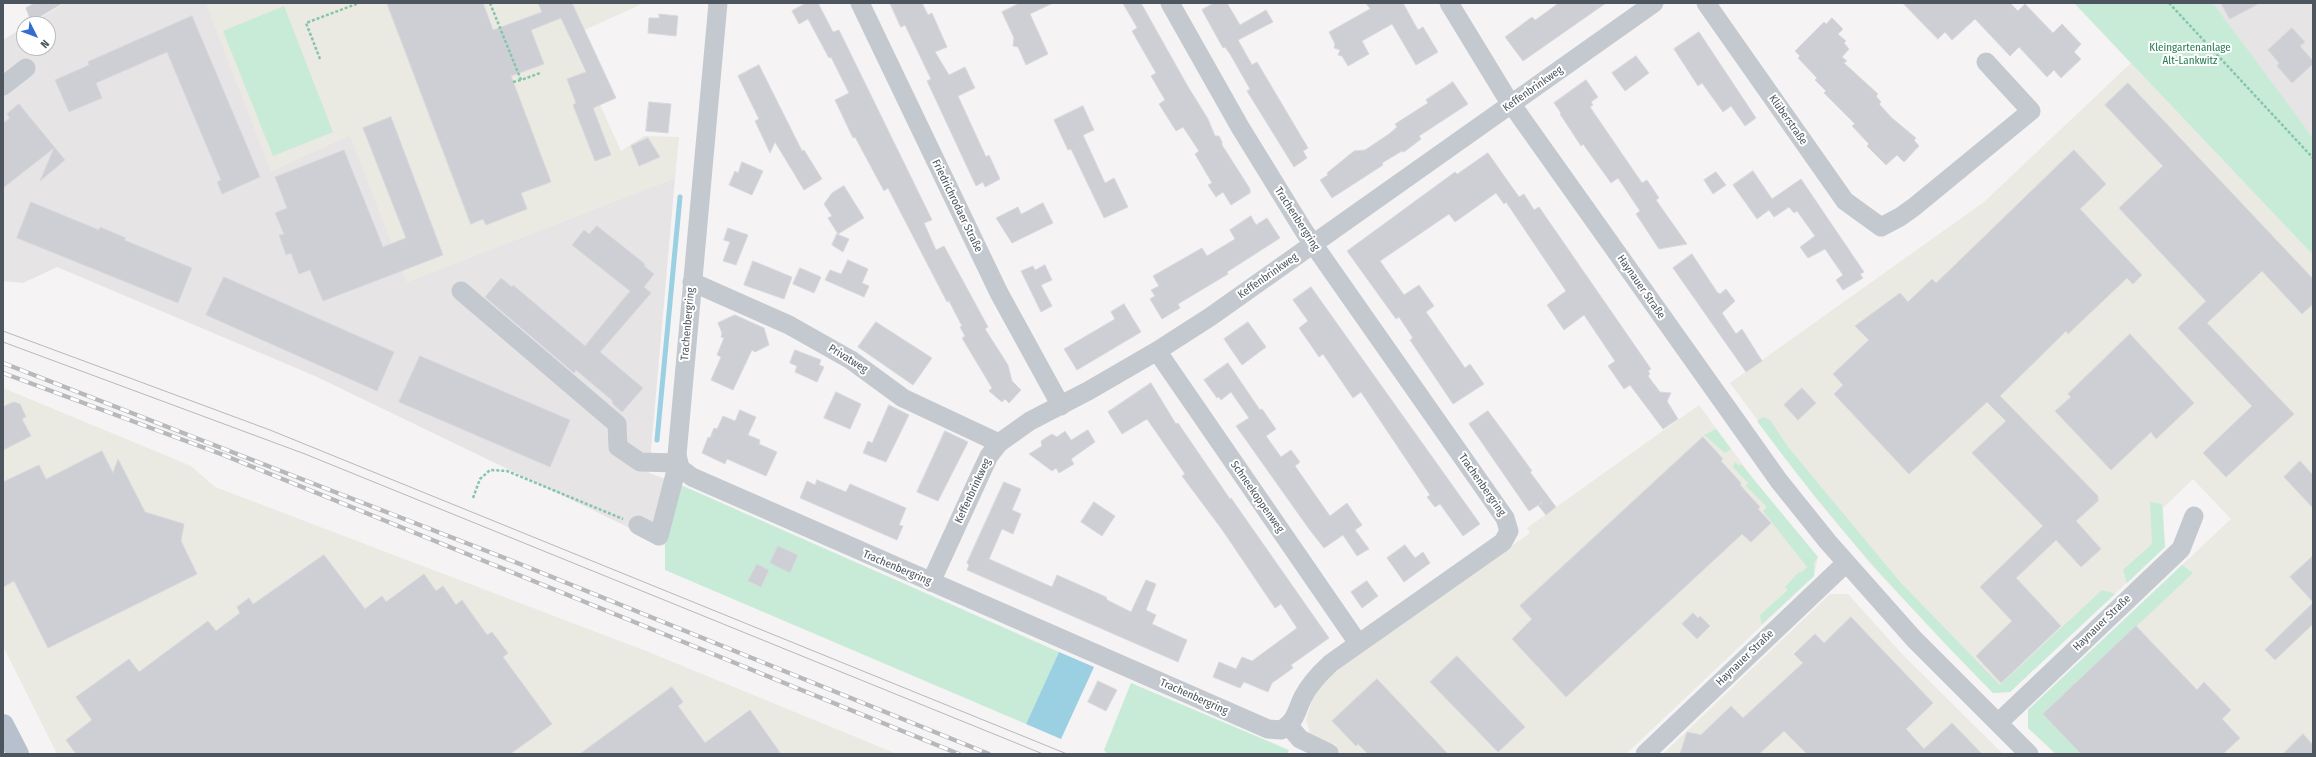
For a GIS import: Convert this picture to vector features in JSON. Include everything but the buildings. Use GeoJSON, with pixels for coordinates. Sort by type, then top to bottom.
{"type":"FeatureCollection","features":[{"type":"Feature","properties":{"kind":"main road"},"geometry":{"type":"LineString","coordinates":[[3,725],[18,754]]}},
{"type":"Feature","properties":{"kind":"street","name":"Trachenbergring"},"geometry":{"type":"LineString","coordinates":[[718,3],[677,455],[678,463],[684,472],[692,477],[1266,728],[1281,730],[1289,726],[1294,720],[1303,697],[1315,679],[1331,663],[1503,542],[1509,531],[1505,518],[1313,244],[1240,127],[1170,3]]}},
{"type":"Feature","properties":{"kind":"street","name":"Friedrichrodaer Straße"},"geometry":{"type":"LineString","coordinates":[[860,3],[964,223],[999,293],[1061,406]]}},
{"type":"Feature","properties":{"kind":"street","name":"Haynauer Straße"},"geometry":{"type":"LineString","coordinates":[[1449,3],[1512,104],[1775,476],[1846,562],[1914,639],[2029,754]]}},
{"type":"Feature","properties":{"kind":"street","name":"Keffenbrinkweg"},"geometry":{"type":"LineString","coordinates":[[931,582],[989,456],[999,443],[1030,421],[1061,406],[1157,351],[1235,300],[1654,3]]}},
{"type":"Feature","properties":{"kind":"street","name":"Klüberstraße"},"geometry":{"type":"LineString","coordinates":[[1706,3],[1845,201],[1881,227],[1900,217],[1914,207],[2031,112],[1986,62]]}},
{"type":"Feature","properties":{"kind":"street"},"geometry":{"type":"LineString","coordinates":[[3,86],[26,68]]}},
{"type":"Feature","properties":{"kind":"street","name":"Privatweg"},"geometry":{"type":"LineString","coordinates":[[692,282],[790,325],[851,360],[903,398],[999,443]]}},
{"type":"Feature","properties":{"kind":"street"},"geometry":{"type":"LineString","coordinates":[[461,291],[617,424],[618,447],[640,462],[678,463],[659,536],[638,525]]}},
{"type":"Feature","properties":{"kind":"street","name":"Schneekoppenweg"},"geometry":{"type":"LineString","coordinates":[[1157,351],[1358,643]]}},
{"type":"Feature","properties":{"kind":"street","name":"Haynauer Straße"},"geometry":{"type":"LineString","coordinates":[[1998,723],[2181,549],[2194,516]]}},
{"type":"Feature","properties":{"kind":"street","name":"Haynauer Straße"},"geometry":{"type":"LineString","coordinates":[[1645,754],[1846,562]]}},
{"type":"Feature","properties":{"kind":"street"},"geometry":{"type":"LineString","coordinates":[[1289,726],[1300,739],[1329,753]]}},
{"type":"Feature","properties":{"kind":"path"},"geometry":{"type":"LineString","coordinates":[[320,59],[306,23],[360,3]]}},
{"type":"Feature","properties":{"kind":"path"},"geometry":{"type":"LineString","coordinates":[[490,3],[520,80]]}},
{"type":"Feature","properties":{"kind":"path"},"geometry":{"type":"LineString","coordinates":[[2169,3],[2313,158]]}},
{"type":"Feature","properties":{"kind":"path"},"geometry":{"type":"LineString","coordinates":[[513,82],[540,72]]}},
{"type":"Feature","properties":{"kind":"path"},"geometry":{"type":"LineString","coordinates":[[473,498],[480,479],[490,470],[507,471],[638,525]]}},
{"type":"Feature","properties":{"kind":"shaded area"},"geometry":{"type":"Polygon","coordinates":[[[65,3],[206,3],[271,171],[350,136],[407,282],[675,178],[649,473],[674,482],[665,545],[315,376],[57,267],[23,283],[3,281],[3,40],[16,32],[16,56],[56,56],[56,16],[43,16],[65,3]]]}},
{"type":"Feature","properties":{"kind":"shaded area"},"geometry":{"type":"Polygon","coordinates":[[[206,3],[644,3],[569,37],[621,151],[644,136],[679,137],[675,178],[407,282],[350,137],[271,171],[206,3]]]}},
{"type":"Feature","properties":{"kind":"shaded area"},"geometry":{"type":"Polygon","coordinates":[[[2213,3],[2313,3],[2313,138],[2292,112],[2213,3]]]}},
{"type":"Feature","properties":{"kind":"shaded area"},"geometry":{"type":"Polygon","coordinates":[[[2131,63],[2313,255],[2313,754],[2056,754],[2028,728],[2028,710],[2231,519],[2193,479],[2163,508],[2165,547],[2010,692],[1993,693],[1873,567],[1814,496],[1730,383],[1984,202],[2131,63]]]}},
{"type":"Feature","properties":{"kind":"shaded area"},"geometry":{"type":"Polygon","coordinates":[[[3,388],[191,466],[215,487],[646,651],[897,754],[57,754],[3,646],[3,388]]]}},
{"type":"Feature","properties":{"kind":"shaded area"},"geometry":{"type":"Polygon","coordinates":[[[1699,405],[1769,500],[1818,557],[1814,576],[1626,754],[1332,754],[1336,745],[1311,736],[1306,720],[1312,700],[1320,686],[1329,676],[1530,533],[1527,528],[1699,405]]]}},
{"type":"Feature","properties":{"kind":"shaded area"},"geometry":{"type":"Polygon","coordinates":[[[1830,594],[1848,594],[1902,654],[2003,754],[1663,754],[1830,594]]]}},
{"type":"Feature","properties":{"kind":"green space","name":"Kleingartenanlage Alt-Lankwitz"},"geometry":{"type":"Polygon","coordinates":[[[2074,3],[2213,3],[2313,138],[2313,255],[2074,3]]]}},
{"type":"Feature","properties":{"kind":"green space"},"geometry":{"type":"Polygon","coordinates":[[[284,6],[333,132],[273,156],[223,31],[284,6]]]}},
{"type":"Feature","properties":{"kind":"green space"},"geometry":{"type":"Polygon","coordinates":[[[1763,417],[1770,420],[1788,447],[1900,582],[2000,685],[2102,590],[2115,594],[2010,692],[1993,693],[1930,628],[1840,527],[1757,421],[1763,417]]]}},
{"type":"Feature","properties":{"kind":"green space"},"geometry":{"type":"Polygon","coordinates":[[[1716,429],[1731,449],[1725,453],[1704,435],[1716,429]]]}},
{"type":"Feature","properties":{"kind":"green space"},"geometry":{"type":"Polygon","coordinates":[[[1735,462],[1739,466],[1741,464],[1818,557],[1814,563],[1814,576],[1762,624],[1760,615],[1788,590],[1785,587],[1799,572],[1801,573],[1807,567],[1763,511],[1767,507],[1746,486],[1748,483],[1733,467],[1735,462]]]}},
{"type":"Feature","properties":{"kind":"green space"},"geometry":{"type":"Polygon","coordinates":[[[674,482],[1059,652],[1026,724],[665,570],[665,545],[674,482]]]}},
{"type":"Feature","properties":{"kind":"green space"},"geometry":{"type":"Polygon","coordinates":[[[2150,502],[2162,504],[2165,547],[2127,583],[2123,570],[2152,544],[2150,502]]]}},
{"type":"Feature","properties":{"kind":"green space"},"geometry":{"type":"Polygon","coordinates":[[[2182,565],[2193,573],[2043,714],[2081,754],[2056,754],[2028,728],[2028,710],[2182,565]]]}},
{"type":"Feature","properties":{"kind":"green space"},"geometry":{"type":"Polygon","coordinates":[[[1131,683],[1289,750],[1287,754],[1107,754],[1104,750],[1131,683]]]}},
{"type":"Feature","properties":{"kind":"water"},"geometry":{"type":"Polygon","coordinates":[[[1059,652],[1094,667],[1061,739],[1026,724],[1059,652]]]}},
{"type":"Feature","properties":{"kind":"waterway"},"geometry":{"type":"LineString","coordinates":[[657,440],[680,197]]}},
{"type":"Feature","properties":{"kind":"tram line"},"geometry":{"type":"LineString","coordinates":[[3,331],[270,430],[1067,754]]}},
{"type":"Feature","properties":{"kind":"tram line"},"geometry":{"type":"LineString","coordinates":[[3,342],[305,454],[1043,754]]}},
{"type":"Feature","properties":{"kind":"railway"},"geometry":{"type":"LineString","coordinates":[[3,363],[515,562],[989,754]]}},
{"type":"Feature","properties":{"kind":"railway"},"geometry":{"type":"LineString","coordinates":[[3,373],[221,454],[959,754]]}}]}
